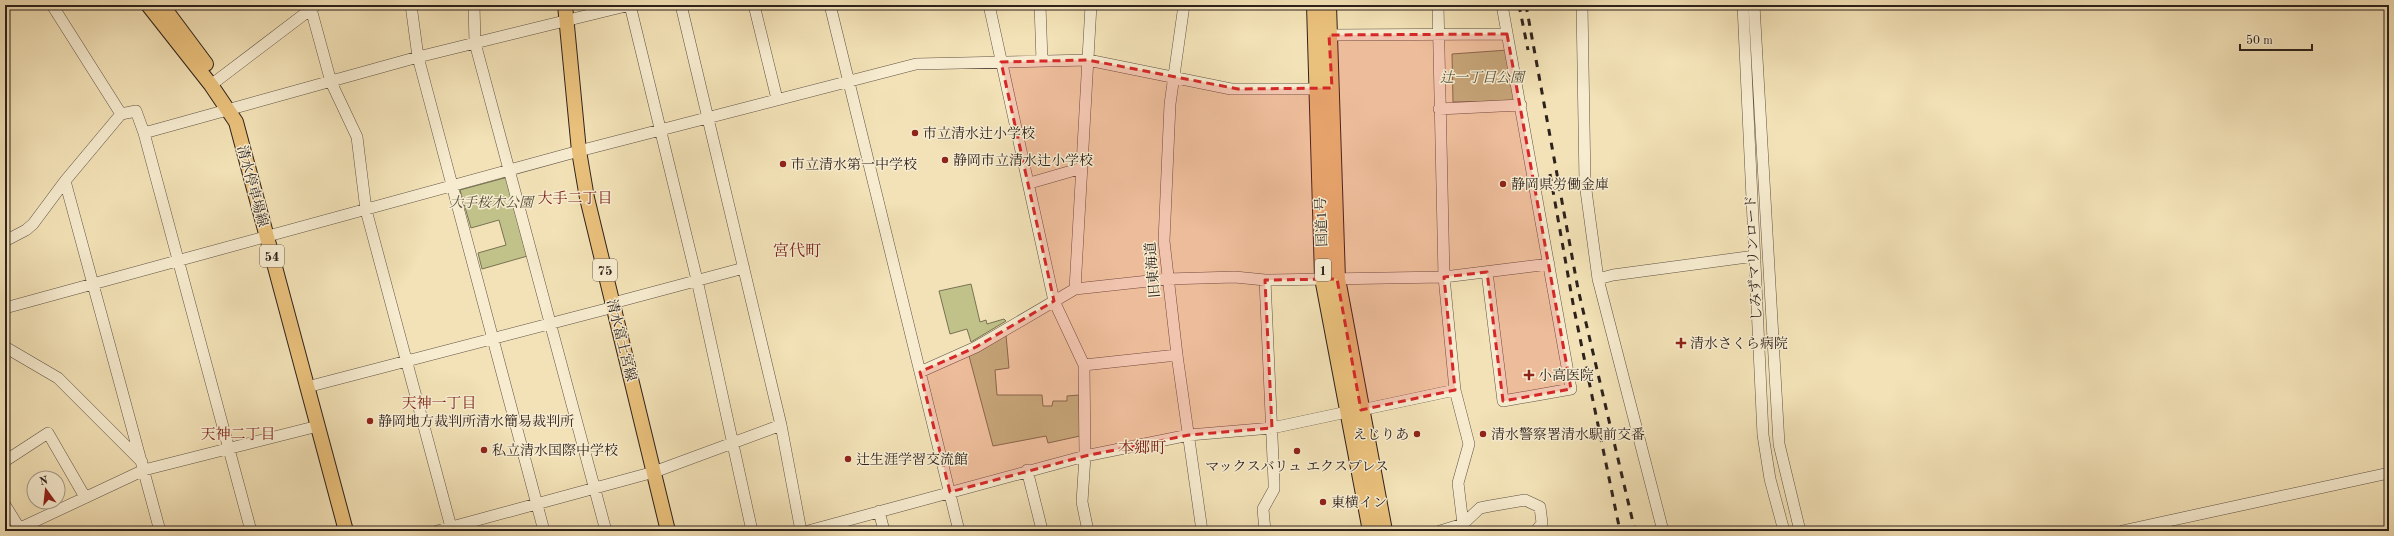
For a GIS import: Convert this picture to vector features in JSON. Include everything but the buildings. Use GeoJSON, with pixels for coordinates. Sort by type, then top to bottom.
{"type":"FeatureCollection","features":[{"type":"Feature","properties":{"kind":"highway","name":"国道1号"},"geometry":{"type":"LineString","coordinates":[[1315,5],[1324,89],[1330,278],[1354,411],[1371,531]]}},
{"type":"Feature","properties":{"kind":"highway","name":"国道1号"},"geometry":{"type":"LineString","coordinates":[[1324,89],[1329,35],[1328,5]]}},
{"type":"Feature","properties":{"kind":"highway","name":"国道1号"},"geometry":{"type":"LineString","coordinates":[[1354,411],[1384,531]]}},
{"type":"Feature","properties":{"kind":"main road","name":"清水停車場線"},"geometry":{"type":"LineString","coordinates":[[148,5],[234,109],[236,122],[272,236],[312,387],[356,531]]}},
{"type":"Feature","properties":{"kind":"main road","name":"清水停車場線"},"geometry":{"type":"LineString","coordinates":[[162,5],[214,83]]}},
{"type":"Feature","properties":{"kind":"main road","name":"清水富士宮線"},"geometry":{"type":"LineString","coordinates":[[565,5],[579,150],[587,198],[668,531]]}},
{"type":"Feature","properties":{"kind":"main road","name":"清水停車場線"},"geometry":{"type":"LineString","coordinates":[[312,387],[318,426],[346,531]]}},
{"type":"Feature","properties":{"kind":"street"},"geometry":{"type":"LineString","coordinates":[[52,5],[121,114]]}},
{"type":"Feature","properties":{"kind":"street"},"geometry":{"type":"LineString","coordinates":[[411,5],[418,57],[451,186],[544,531]]}},
{"type":"Feature","properties":{"kind":"street"},"geometry":{"type":"LineString","coordinates":[[474,5],[475,43],[606,531]]}},
{"type":"Feature","properties":{"kind":"street"},"geometry":{"type":"LineString","coordinates":[[144,133],[418,57],[630,5],[659,130],[697,280],[734,442],[752,531]]}},
{"type":"Feature","properties":{"kind":"street"},"geometry":{"type":"LineString","coordinates":[[681,5],[781,425],[801,531]]}},
{"type":"Feature","properties":{"kind":"street"},"geometry":{"type":"LineString","coordinates":[[754,5],[776,99]]}},
{"type":"Feature","properties":{"kind":"street"},"geometry":{"type":"LineString","coordinates":[[830,5],[959,531]]}},
{"type":"Feature","properties":{"kind":"street"},"geometry":{"type":"LineString","coordinates":[[989,5],[1030,183],[1054,300],[1084,365],[1085,456],[1082,502],[1088,531]]}},
{"type":"Feature","properties":{"kind":"street"},"geometry":{"type":"LineString","coordinates":[[1040,5],[1042,61]]}},
{"type":"Feature","properties":{"kind":"street"},"geometry":{"type":"LineString","coordinates":[[1075,289],[1091,5]]}},
{"type":"Feature","properties":{"kind":"street","name":"旧東海道"},"geometry":{"type":"LineString","coordinates":[[1184,5],[1173,77],[1164,222],[1167,279],[1202,531]]}},
{"type":"Feature","properties":{"kind":"street"},"geometry":{"type":"LineString","coordinates":[[1438,5],[1439,109],[1444,277],[1455,390],[1469,444],[1458,483],[1463,524]]}},
{"type":"Feature","properties":{"kind":"street"},"geometry":{"type":"LineString","coordinates":[[1487,272],[1503,401],[1571,389],[1502,5]]}},
{"type":"Feature","properties":{"kind":"street"},"geometry":{"type":"LineString","coordinates":[[1582,5],[1585,183],[1598,279],[1663,531]]}},
{"type":"Feature","properties":{"kind":"street","name":"しみずマリンロード"},"geometry":{"type":"LineString","coordinates":[[1743,5],[1763,435],[1770,479],[1784,531]]}},
{"type":"Feature","properties":{"kind":"street","name":"しみずマリンロード"},"geometry":{"type":"LineString","coordinates":[[1754,5],[1779,444],[1800,531]]}},
{"type":"Feature","properties":{"kind":"street"},"geometry":{"type":"LineString","coordinates":[[214,83],[313,7],[331,82],[357,137],[366,210],[452,529]]}},
{"type":"Feature","properties":{"kind":"street"},"geometry":{"type":"LineString","coordinates":[[1329,35],[1438,36],[1507,34]]}},
{"type":"Feature","properties":{"kind":"street"},"geometry":{"type":"LineString","coordinates":[[5,308],[272,236],[579,150],[916,64],[1088,60],[1230,89],[1324,89]]}},
{"type":"Feature","properties":{"kind":"street"},"geometry":{"type":"LineString","coordinates":[[1439,109],[1521,106]]}},
{"type":"Feature","properties":{"kind":"street"},"geometry":{"type":"LineString","coordinates":[[5,241],[26,230],[33,224],[65,181],[121,114],[136,112],[144,133],[177,261],[251,531]]}},
{"type":"Feature","properties":{"kind":"street"},"geometry":{"type":"LineString","coordinates":[[1030,183],[1082,168]]}},
{"type":"Feature","properties":{"kind":"street"},"geometry":{"type":"LineString","coordinates":[[65,181],[94,283],[160,531]]}},
{"type":"Feature","properties":{"kind":"street"},"geometry":{"type":"LineString","coordinates":[[1598,279],[1613,275],[1755,256]]}},
{"type":"Feature","properties":{"kind":"street"},"geometry":{"type":"LineString","coordinates":[[920,372],[976,347],[1075,289],[1167,279],[1235,277],[1265,280],[1444,277],[1549,264]]}},
{"type":"Feature","properties":{"kind":"street"},"geometry":{"type":"LineString","coordinates":[[312,387],[551,323],[697,280],[744,268]]}},
{"type":"Feature","properties":{"kind":"street"},"geometry":{"type":"LineString","coordinates":[[1265,280],[1274,489],[1263,509],[1265,531]]}},
{"type":"Feature","properties":{"kind":"street"},"geometry":{"type":"LineString","coordinates":[[5,347],[58,378],[143,466]]}},
{"type":"Feature","properties":{"kind":"street"},"geometry":{"type":"LineString","coordinates":[[1084,365],[1177,355]]}},
{"type":"Feature","properties":{"kind":"street"},"geometry":{"type":"LineString","coordinates":[[808,531],[1027,470],[1085,456],[1189,435],[1272,428],[1455,390]]}},
{"type":"Feature","properties":{"kind":"street"},"geometry":{"type":"LineString","coordinates":[[437,531],[452,529],[536,504],[654,472],[781,425]]}},
{"type":"Feature","properties":{"kind":"street"},"geometry":{"type":"LineString","coordinates":[[5,505],[18,530],[143,466],[318,426]]}},
{"type":"Feature","properties":{"kind":"street"},"geometry":{"type":"LineString","coordinates":[[5,461],[48,433],[85,497]]}},
{"type":"Feature","properties":{"kind":"street"},"geometry":{"type":"LineString","coordinates":[[1027,470],[1042,530],[1037,531]]}},
{"type":"Feature","properties":{"kind":"street"},"geometry":{"type":"LineString","coordinates":[[2122,531],[2389,473]]}},
{"type":"Feature","properties":{"kind":"street"},"geometry":{"type":"LineString","coordinates":[[1440,531],[1463,524],[1480,508],[1525,500],[1540,507],[1542,516],[1540,530]]}},
{"type":"Feature","properties":{"kind":"street"},"geometry":{"type":"LineString","coordinates":[[879,512],[884,531]]}},
{"type":"Feature","properties":{"kind":"highlighted area"},"geometry":{"type":"Polygon","coordinates":[[[1507,34],[1571,389],[1503,401],[1487,272],[1444,277],[1455,390],[1361,410],[1337,279],[1265,280],[1272,428],[1189,435],[1085,456],[950,492],[920,372],[976,347],[1054,301],[1001,62],[1088,60],[1238,89],[1332,88],[1329,35],[1507,34]]]}},
{"type":"Feature","properties":{"kind":"green space","name":"辻一丁目公園"},"geometry":{"type":"Polygon","coordinates":[[[1508,50],[1517,97],[1512,101],[1453,102],[1452,54],[1508,50]]]}},
{"type":"Feature","properties":{"kind":"green space","name":"大手桜木公園"},"geometry":{"type":"Polygon","coordinates":[[[508,177],[531,255],[482,269],[478,253],[506,245],[499,220],[471,228],[460,190],[508,177]]]}},
{"type":"Feature","properties":{"kind":"green space"},"geometry":{"type":"Polygon","coordinates":[[[971,284],[980,322],[986,320],[987,324],[1004,319],[1006,321],[971,342],[967,329],[950,334],[939,291],[971,284]]]}},
{"type":"Feature","properties":{"kind":"green space"},"geometry":{"type":"Polygon","coordinates":[[[1006,335],[1009,368],[995,370],[997,395],[1042,395],[1043,406],[1052,406],[1053,401],[1067,401],[1067,396],[1079,395],[1080,436],[1048,443],[1046,436],[993,446],[969,356],[1006,335]]]}},
{"type":"Feature","properties":{"kind":"railway"},"geometry":{"type":"LineString","coordinates":[[1519,5],[1528,50]]}},
{"type":"Feature","properties":{"kind":"railway"},"geometry":{"type":"LineString","coordinates":[[1526,5],[1578,289],[1635,531]]}},
{"type":"Feature","properties":{"kind":"railway"},"geometry":{"type":"LineString","coordinates":[[1550,174],[1574,309],[1620,531]]}},
{"type":"Feature","properties":{"kind":"place","name":"市立清水辻小学校"},"geometry":{"type":"Point","coordinates":[915,133]}},
{"type":"Feature","properties":{"kind":"place","name":"静岡市立清水辻小学校"},"geometry":{"type":"Point","coordinates":[945,160]}},
{"type":"Feature","properties":{"kind":"place","name":"市立清水第一中学校"},"geometry":{"type":"Point","coordinates":[783,164]}},
{"type":"Feature","properties":{"kind":"place","name":"静岡県労働金庫"},"geometry":{"type":"Point","coordinates":[1503,184]}},
{"type":"Feature","properties":{"kind":"place","name":"清水さくら病院"},"geometry":{"type":"Point","coordinates":[1681,343]}},
{"type":"Feature","properties":{"kind":"place","name":"小高医院"},"geometry":{"type":"Point","coordinates":[1529,375]}},
{"type":"Feature","properties":{"kind":"place","name":"静岡地方裁判所清水簡易裁判所"},"geometry":{"type":"Point","coordinates":[370,421]}},
{"type":"Feature","properties":{"kind":"place","name":"えじりあ"},"geometry":{"type":"Point","coordinates":[1417,434]}},
{"type":"Feature","properties":{"kind":"place","name":"清水警察署清水駅前交番"},"geometry":{"type":"Point","coordinates":[1483,434]}},
{"type":"Feature","properties":{"kind":"place","name":"私立清水国際中学校"},"geometry":{"type":"Point","coordinates":[484,450]}},
{"type":"Feature","properties":{"kind":"place","name":"マックスバリュ エクスプレス"},"geometry":{"type":"Point","coordinates":[1297,451]}},
{"type":"Feature","properties":{"kind":"place","name":"辻生涯学習交流館"},"geometry":{"type":"Point","coordinates":[848,459]}},
{"type":"Feature","properties":{"kind":"place","name":"東横イン"},"geometry":{"type":"Point","coordinates":[1323,502]}},
{"type":"Feature","properties":{"kind":"district","name":"大手二丁目"},"geometry":{"type":"Point","coordinates":[575,198]}},
{"type":"Feature","properties":{"kind":"district","name":"宮代町"},"geometry":{"type":"Point","coordinates":[797,250]}},
{"type":"Feature","properties":{"kind":"district","name":"天神一丁目"},"geometry":{"type":"Point","coordinates":[439,403]}},
{"type":"Feature","properties":{"kind":"district","name":"天神二丁目"},"geometry":{"type":"Point","coordinates":[238,434]}},
{"type":"Feature","properties":{"kind":"district","name":"本郷町"},"geometry":{"type":"Point","coordinates":[1142,447]}}]}
